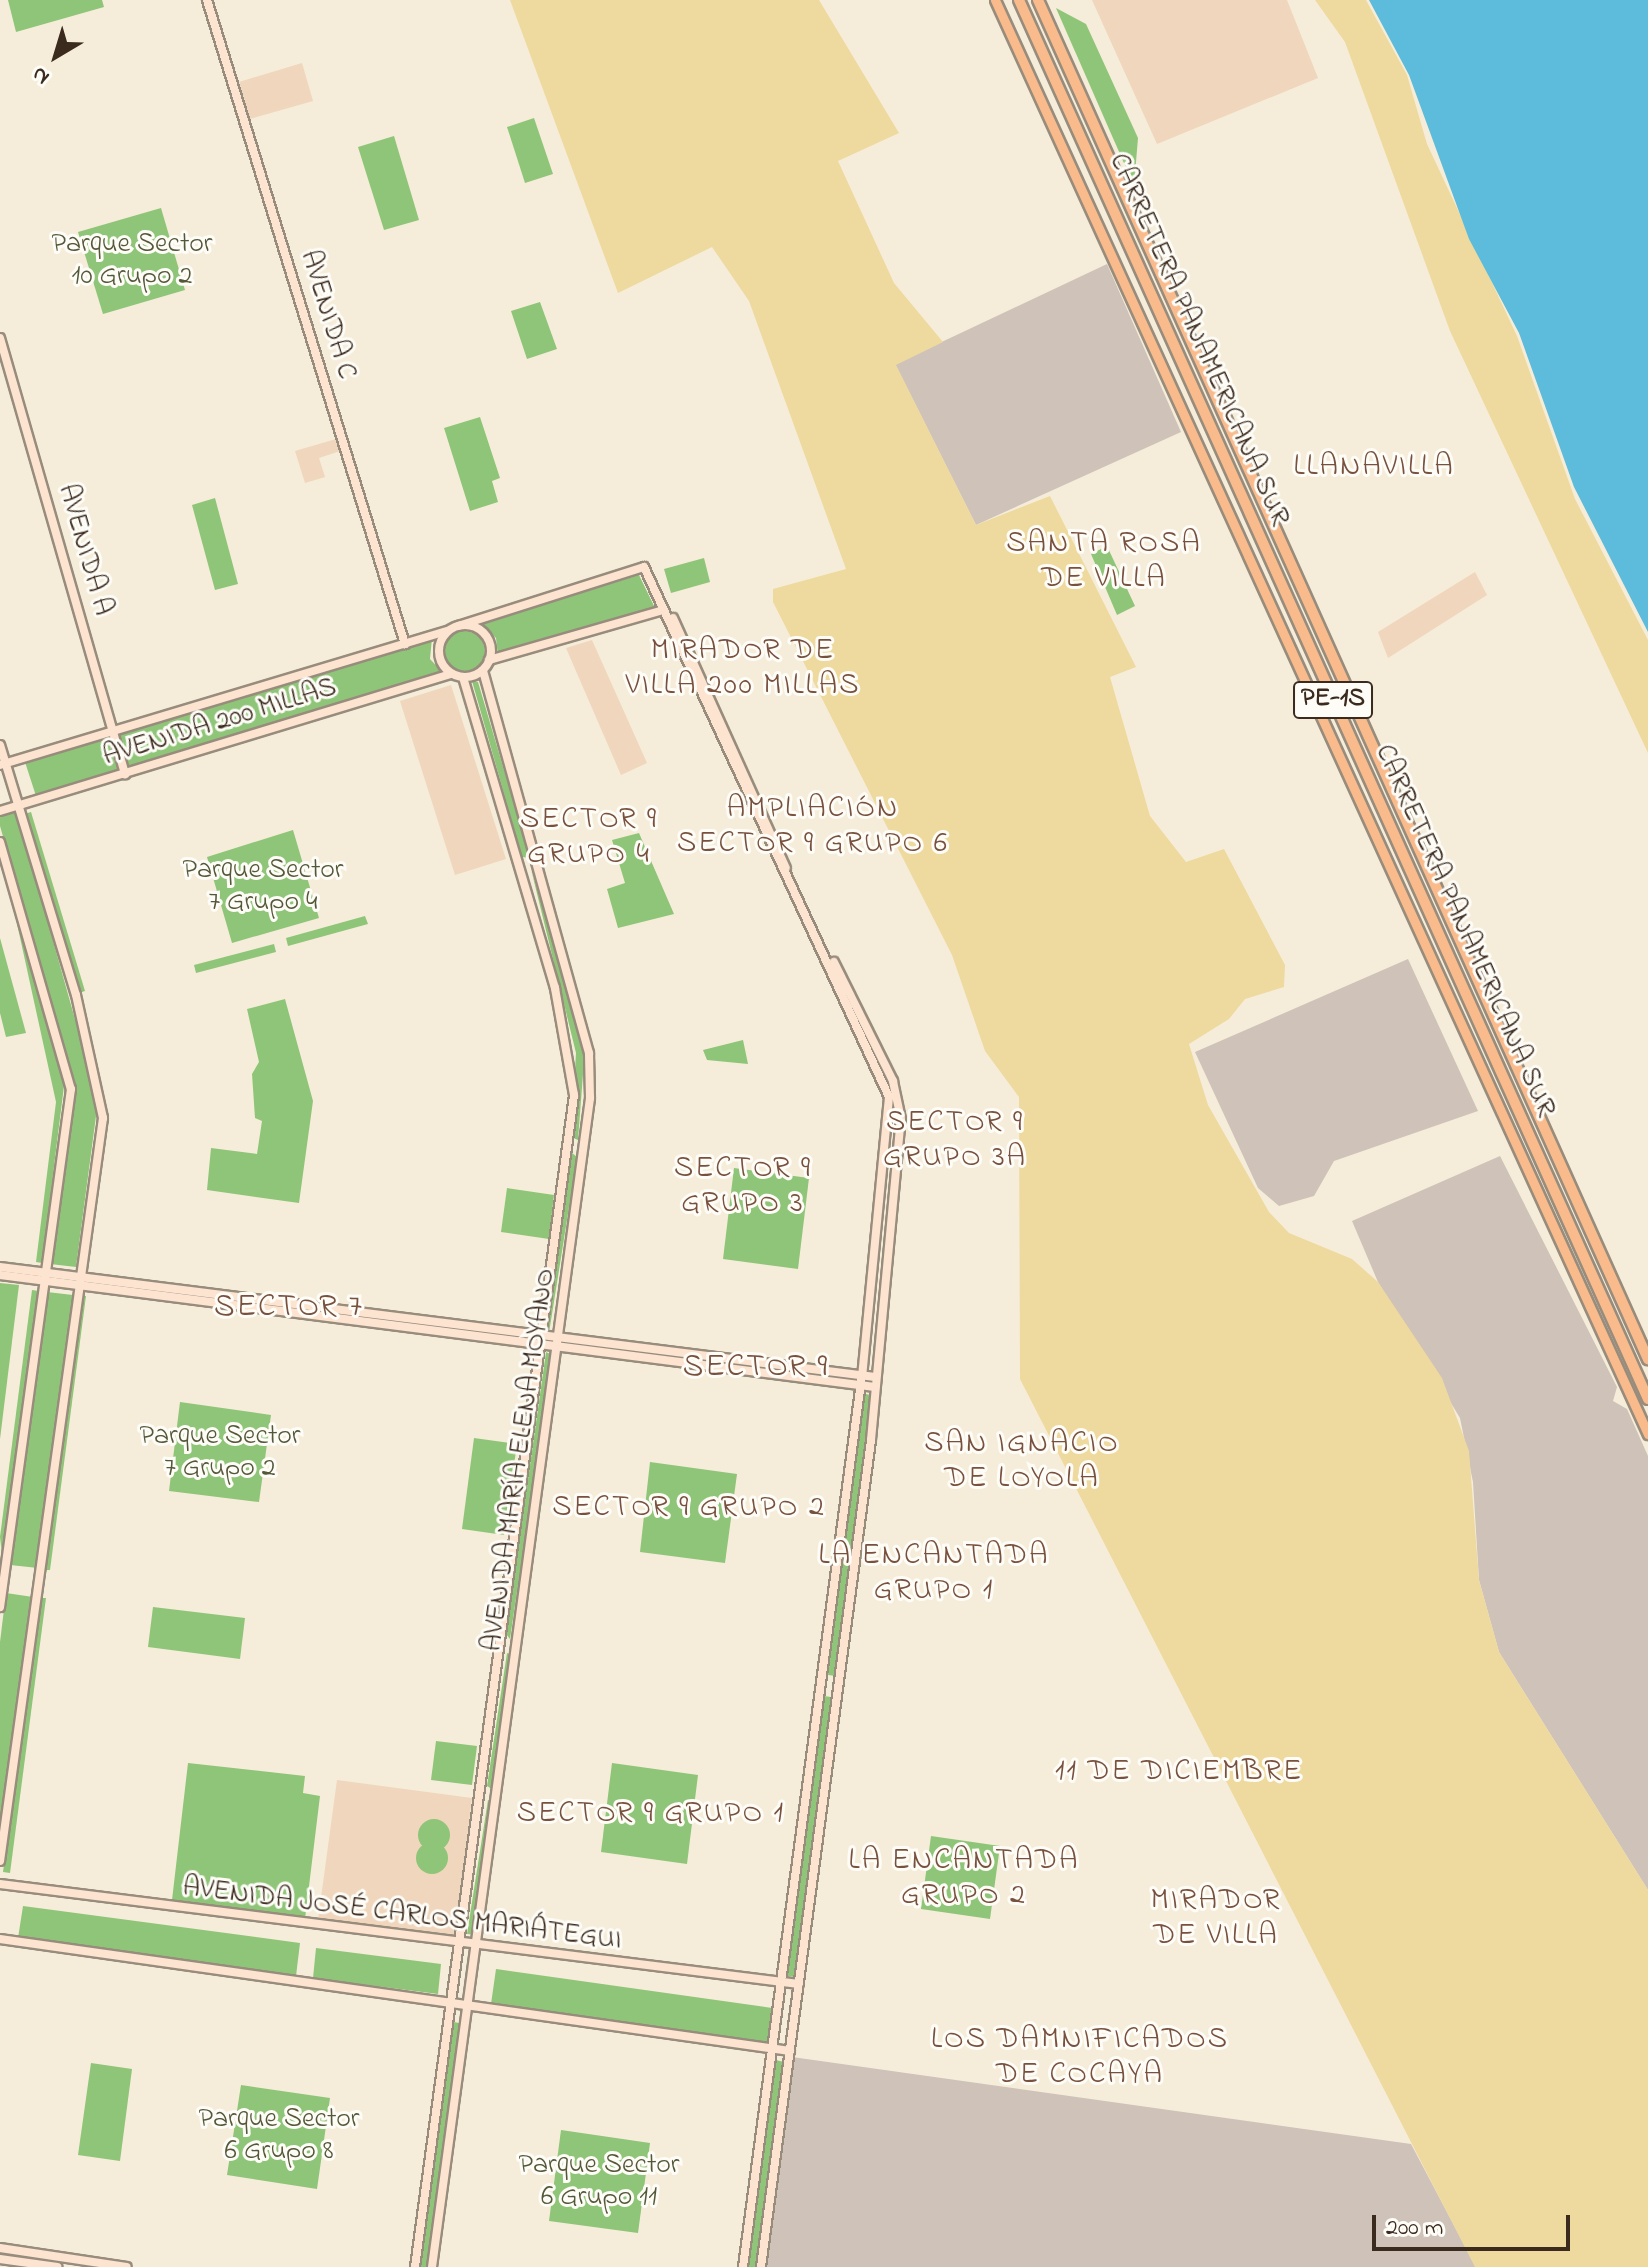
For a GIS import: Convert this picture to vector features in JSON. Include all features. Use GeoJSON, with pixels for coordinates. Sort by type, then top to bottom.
{"type":"FeatureCollection","features":[{"type":"Feature","properties":{"kind":"highway","name":"CARRETERA PANAMERICANA SUR"},"geometry":{"type":"LineString","coordinates":[[1019,0],[1648,1399]]}},
{"type":"Feature","properties":{"kind":"highway","name":"CARRETERA PANAMERICANA SUR"},"geometry":{"type":"LineString","coordinates":[[1038,0],[1648,1359]]}},
{"type":"Feature","properties":{"kind":"main road"},"geometry":{"type":"LineString","coordinates":[[995,0],[1648,1434]]}},
{"type":"Feature","properties":{"kind":"street","name":"AVENIDA C"},"geometry":{"type":"LineString","coordinates":[[207,0],[405,644]]}},
{"type":"Feature","properties":{"kind":"street","name":"AVENIDA A"},"geometry":{"type":"LineString","coordinates":[[0,338],[125,774]]}},
{"type":"Feature","properties":{"kind":"street"},"geometry":{"type":"LineString","coordinates":[[458,626],[484,634],[489,660],[483,670],[463,678],[452,674],[438,651],[448,631],[458,626],[644,567],[889,1097],[862,1375],[743,2267]]}},
{"type":"Feature","properties":{"kind":"street"},"geometry":{"type":"LineString","coordinates":[[489,660],[663,610]]}},
{"type":"Feature","properties":{"kind":"street"},"geometry":{"type":"LineString","coordinates":[[663,610],[679,628],[792,882],[897,1094],[900,1137],[875,1387],[761,2267]]}},
{"type":"Feature","properties":{"kind":"street","name":"AVENIDA 200 MILLAS"},"geometry":{"type":"LineString","coordinates":[[3,764],[448,631]]}},
{"type":"Feature","properties":{"kind":"street","name":"AVENIDA MARÍA ELENA MOYANO"},"geometry":{"type":"LineString","coordinates":[[432,2267],[470,2006],[590,1098],[589,1053],[483,670]]}},
{"type":"Feature","properties":{"kind":"street","name":"AVENIDA 200 MILLAS"},"geometry":{"type":"LineString","coordinates":[[0,811],[452,674]]}},
{"type":"Feature","properties":{"kind":"street","name":"AVENIDA MARÍA ELENA MOYANO"},"geometry":{"type":"LineString","coordinates":[[415,2267],[462,1945],[574,1095],[571,1054],[463,678]]}},
{"type":"Feature","properties":{"kind":"street"},"geometry":{"type":"LineString","coordinates":[[0,745],[3,764],[99,1082],[102,1138],[79,1282],[0,1861]]}},
{"type":"Feature","properties":{"kind":"street"},"geometry":{"type":"LineString","coordinates":[[0,842],[71,1089],[0,1607]]}},
{"type":"Feature","properties":{"kind":"street"},"geometry":{"type":"LineString","coordinates":[[0,1267],[79,1282],[541,1340],[875,1377]]}},
{"type":"Feature","properties":{"kind":"street"},"geometry":{"type":"LineString","coordinates":[[0,1275],[44,1276]]}},
{"type":"Feature","properties":{"kind":"street"},"geometry":{"type":"LineString","coordinates":[[558,1342],[875,1387]]}},
{"type":"Feature","properties":{"kind":"street","name":"AVENIDA JOSÉ CARLOS MARIÁTEGUI"},"geometry":{"type":"LineString","coordinates":[[0,1884],[780,1987],[799,1984]]}},
{"type":"Feature","properties":{"kind":"street"},"geometry":{"type":"LineString","coordinates":[[0,1939],[790,2051]]}},
{"type":"Feature","properties":{"kind":"street"},"geometry":{"type":"LineString","coordinates":[[0,2248],[127,2267]]}},
{"type":"Feature","properties":{"kind":"street"},"geometry":{"type":"LineString","coordinates":[[0,2259],[57,2267]]}},
{"type":"Feature","properties":{"kind":"shaded area"},"geometry":{"type":"Polygon","coordinates":[[[1092,0],[1287,0],[1318,78],[1157,144],[1092,0]]]}},
{"type":"Feature","properties":{"kind":"shaded area"},"geometry":{"type":"Polygon","coordinates":[[[302,63],[313,101],[250,119],[239,82],[302,63]]]}},
{"type":"Feature","properties":{"kind":"shaded area"},"geometry":{"type":"Polygon","coordinates":[[[1107,264],[1181,432],[976,525],[895,364],[1107,264]]]}},
{"type":"Feature","properties":{"kind":"shaded area"},"geometry":{"type":"Polygon","coordinates":[[[336,439],[340,451],[319,458],[325,477],[305,483],[295,451],[336,439]]]}},
{"type":"Feature","properties":{"kind":"shaded area"},"geometry":{"type":"Polygon","coordinates":[[[1475,572],[1487,595],[1388,658],[1378,632],[1475,572]]]}},
{"type":"Feature","properties":{"kind":"shaded area"},"geometry":{"type":"Polygon","coordinates":[[[592,640],[647,763],[621,775],[566,648],[592,640]]]}},
{"type":"Feature","properties":{"kind":"shaded area"},"geometry":{"type":"Polygon","coordinates":[[[451,685],[506,859],[455,875],[400,701],[451,685]]]}},
{"type":"Feature","properties":{"kind":"shaded area"},"geometry":{"type":"Polygon","coordinates":[[[1408,959],[1478,1111],[1334,1161],[1314,1196],[1279,1206],[1258,1188],[1195,1052],[1408,959]]]}},
{"type":"Feature","properties":{"kind":"shaded area"},"geometry":{"type":"Polygon","coordinates":[[[1500,1156],[1617,1387],[1613,1401],[1627,1409],[1648,1456],[1648,1890],[1499,1652],[1479,1580],[1473,1482],[1460,1418],[1378,1282],[1352,1221],[1500,1156]]]}},
{"type":"Feature","properties":{"kind":"shaded area"},"geometry":{"type":"Polygon","coordinates":[[[337,1780],[472,1798],[455,1937],[318,1920],[337,1780]]]}},
{"type":"Feature","properties":{"kind":"shaded area"},"geometry":{"type":"Polygon","coordinates":[[[792,2057],[1411,2144],[1476,2267],[764,2267],[792,2057]]]}},
{"type":"Feature","properties":{"kind":"green space"},"geometry":{"type":"Polygon","coordinates":[[[8,0],[102,0],[104,7],[16,32],[8,0]]]}},
{"type":"Feature","properties":{"kind":"green space"},"geometry":{"type":"Polygon","coordinates":[[[1056,8],[1086,24],[1138,138],[1134,186],[1056,8]]]}},
{"type":"Feature","properties":{"kind":"green space"},"geometry":{"type":"Polygon","coordinates":[[[534,118],[553,174],[525,183],[507,127],[534,118]]]}},
{"type":"Feature","properties":{"kind":"green space"},"geometry":{"type":"Polygon","coordinates":[[[394,136],[419,220],[384,230],[358,147],[394,136]]]}},
{"type":"Feature","properties":{"kind":"green space","name":"Parque Sector 10 Grupo 2"},"geometry":{"type":"Polygon","coordinates":[[[161,208],[185,290],[103,314],[78,232],[161,208]]]}},
{"type":"Feature","properties":{"kind":"green space"},"geometry":{"type":"Polygon","coordinates":[[[540,302],[557,349],[527,359],[511,311],[540,302]]]}},
{"type":"Feature","properties":{"kind":"green space"},"geometry":{"type":"Polygon","coordinates":[[[480,417],[500,478],[492,481],[498,502],[470,511],[444,428],[480,417]]]}},
{"type":"Feature","properties":{"kind":"green space"},"geometry":{"type":"Polygon","coordinates":[[[215,498],[238,584],[215,590],[192,505],[215,498]]]}},
{"type":"Feature","properties":{"kind":"green space"},"geometry":{"type":"Polygon","coordinates":[[[1107,546],[1135,606],[1117,615],[1091,554],[1107,546]]]}},
{"type":"Feature","properties":{"kind":"green space"},"geometry":{"type":"Polygon","coordinates":[[[704,558],[710,582],[671,593],[664,569],[704,558]]]}},
{"type":"Feature","properties":{"kind":"green space"},"geometry":{"type":"Polygon","coordinates":[[[639,575],[655,608],[498,657],[496,638],[482,624],[639,575]]]}},
{"type":"Feature","properties":{"kind":"green space"},"geometry":{"type":"Polygon","coordinates":[[[464,631],[479,637],[485,652],[479,667],[464,673],[449,667],[443,652],[449,637],[464,631]]]}},
{"type":"Feature","properties":{"kind":"green space"},"geometry":{"type":"Polygon","coordinates":[[[432,638],[430,659],[444,674],[127,770],[116,734],[432,638]]]}},
{"type":"Feature","properties":{"kind":"green space"},"geometry":{"type":"Polygon","coordinates":[[[472,681],[478,682],[530,858],[522,857],[472,681]]]}},
{"type":"Feature","properties":{"kind":"green space"},"geometry":{"type":"Polygon","coordinates":[[[107,737],[118,771],[36,796],[25,762],[107,737]]]}},
{"type":"Feature","properties":{"kind":"green space"},"geometry":{"type":"Polygon","coordinates":[[[16,809],[98,1101],[76,1267],[50,1264],[73,1082],[0,826],[0,813],[16,809]]]}},
{"type":"Feature","properties":{"kind":"green space"},"geometry":{"type":"Polygon","coordinates":[[[31,812],[85,991],[79,993],[24,814],[31,812]]]}},
{"type":"Feature","properties":{"kind":"green space","name":"Parque Sector 7 Grupo 4"},"geometry":{"type":"Polygon","coordinates":[[[293,830],[319,918],[232,943],[207,857],[293,830]]]}},
{"type":"Feature","properties":{"kind":"green space"},"geometry":{"type":"Polygon","coordinates":[[[639,833],[674,914],[618,928],[607,889],[625,883],[612,840],[639,833]]]}},
{"type":"Feature","properties":{"kind":"green space"},"geometry":{"type":"Polygon","coordinates":[[[0,846],[65,1078],[42,1263],[36,1262],[56,1102],[0,846]]]}},
{"type":"Feature","properties":{"kind":"green space"},"geometry":{"type":"Polygon","coordinates":[[[531,869],[585,1048],[578,1140],[571,1137],[576,1053],[531,869]]]}},
{"type":"Feature","properties":{"kind":"green space"},"geometry":{"type":"Polygon","coordinates":[[[365,916],[368,924],[288,946],[286,938],[365,916]]]}},
{"type":"Feature","properties":{"kind":"green space"},"geometry":{"type":"Polygon","coordinates":[[[0,938],[26,1033],[6,1037],[0,1013],[0,938]]]}},
{"type":"Feature","properties":{"kind":"green space"},"geometry":{"type":"Polygon","coordinates":[[[274,944],[276,952],[196,973],[194,965],[274,944]]]}},
{"type":"Feature","properties":{"kind":"green space"},"geometry":{"type":"Polygon","coordinates":[[[285,999],[313,1101],[299,1203],[207,1190],[211,1148],[257,1154],[262,1121],[255,1118],[252,1074],[259,1062],[247,1009],[285,999]]]}},
{"type":"Feature","properties":{"kind":"green space"},"geometry":{"type":"Polygon","coordinates":[[[743,1040],[748,1064],[707,1060],[703,1050],[743,1040]]]}},
{"type":"Feature","properties":{"kind":"green space"},"geometry":{"type":"Polygon","coordinates":[[[571,1152],[577,1157],[549,1333],[546,1328],[571,1152]]]}},
{"type":"Feature","properties":{"kind":"green space"},"geometry":{"type":"Polygon","coordinates":[[[734,1168],[809,1178],[798,1269],[723,1259],[734,1168]]]}},
{"type":"Feature","properties":{"kind":"green space"},"geometry":{"type":"Polygon","coordinates":[[[507,1188],[554,1195],[549,1239],[501,1232],[507,1188]]]}},
{"type":"Feature","properties":{"kind":"green space"},"geometry":{"type":"Polygon","coordinates":[[[0,1283],[19,1285],[0,1439],[0,1283]]]}},
{"type":"Feature","properties":{"kind":"green space"},"geometry":{"type":"Polygon","coordinates":[[[32,1290],[39,1291],[3,1564],[0,1537],[32,1290]]]}},
{"type":"Feature","properties":{"kind":"green space"},"geometry":{"type":"Polygon","coordinates":[[[47,1292],[73,1295],[38,1568],[10,1565],[47,1292]]]}},
{"type":"Feature","properties":{"kind":"green space"},"geometry":{"type":"Polygon","coordinates":[[[80,1296],[86,1296],[50,1570],[44,1570],[80,1296]]]}},
{"type":"Feature","properties":{"kind":"green space"},"geometry":{"type":"Polygon","coordinates":[[[546,1352],[552,1355],[510,1639],[506,1634],[546,1352]]]}},
{"type":"Feature","properties":{"kind":"green space"},"geometry":{"type":"Polygon","coordinates":[[[865,1394],[872,1395],[836,1676],[828,1675],[865,1394]]]}},
{"type":"Feature","properties":{"kind":"green space","name":"Parque Sector 7 Grupo 2"},"geometry":{"type":"Polygon","coordinates":[[[180,1402],[271,1415],[259,1502],[169,1491],[180,1402]]]}},
{"type":"Feature","properties":{"kind":"green space"},"geometry":{"type":"Polygon","coordinates":[[[474,1438],[517,1444],[504,1535],[462,1529],[474,1438]]]}},
{"type":"Feature","properties":{"kind":"green space"},"geometry":{"type":"Polygon","coordinates":[[[650,1462],[737,1474],[725,1563],[640,1552],[650,1462]]]}},
{"type":"Feature","properties":{"kind":"green space"},"geometry":{"type":"Polygon","coordinates":[[[6,1593],[33,1597],[0,1839],[0,1642],[6,1593]]]}},
{"type":"Feature","properties":{"kind":"green space"},"geometry":{"type":"Polygon","coordinates":[[[41,1598],[46,1598],[10,1873],[3,1872],[41,1598]]]}},
{"type":"Feature","properties":{"kind":"green space"},"geometry":{"type":"Polygon","coordinates":[[[153,1607],[245,1618],[240,1659],[148,1647],[153,1607]]]}},
{"type":"Feature","properties":{"kind":"green space"},"geometry":{"type":"Polygon","coordinates":[[[507,1653],[512,1655],[492,1789],[487,1786],[507,1653]]]}},
{"type":"Feature","properties":{"kind":"green space"},"geometry":{"type":"Polygon","coordinates":[[[824,1696],[831,1697],[795,1977],[787,1976],[824,1696]]]}},
{"type":"Feature","properties":{"kind":"green space"},"geometry":{"type":"Polygon","coordinates":[[[436,1741],[477,1746],[472,1785],[431,1780],[436,1741]]]}},
{"type":"Feature","properties":{"kind":"green space"},"geometry":{"type":"Polygon","coordinates":[[[188,1763],[305,1776],[303,1793],[320,1796],[305,1919],[172,1900],[188,1763]]]}},
{"type":"Feature","properties":{"kind":"green space"},"geometry":{"type":"Polygon","coordinates":[[[612,1763],[698,1775],[687,1864],[601,1852],[612,1763]]]}},
{"type":"Feature","properties":{"kind":"green space"},"geometry":{"type":"Polygon","coordinates":[[[488,1800],[491,1801],[476,1935],[467,1934],[488,1800]]]}},
{"type":"Feature","properties":{"kind":"green space"},"geometry":{"type":"Polygon","coordinates":[[[434,1819],[445,1824],[450,1835],[445,1846],[434,1851],[423,1846],[418,1835],[423,1824],[434,1819]]]}},
{"type":"Feature","properties":{"kind":"green space"},"geometry":{"type":"Polygon","coordinates":[[[931,1836],[1000,1846],[990,1919],[921,1909],[931,1836]]]}},
{"type":"Feature","properties":{"kind":"green space"},"geometry":{"type":"Polygon","coordinates":[[[432,1842],[443,1847],[448,1858],[443,1869],[432,1874],[421,1869],[416,1858],[421,1847],[432,1842]]]}},
{"type":"Feature","properties":{"kind":"green space"},"geometry":{"type":"Polygon","coordinates":[[[23,1906],[300,1943],[296,1976],[18,1938],[23,1906]]]}},
{"type":"Feature","properties":{"kind":"green space"},"geometry":{"type":"Polygon","coordinates":[[[316,1948],[441,1964],[438,1994],[313,1978],[316,1948]]]}},
{"type":"Feature","properties":{"kind":"green space"},"geometry":{"type":"Polygon","coordinates":[[[496,1969],[772,2008],[767,2043],[491,2004],[496,1969]]]}},
{"type":"Feature","properties":{"kind":"green space"},"geometry":{"type":"Polygon","coordinates":[[[454,2022],[464,2024],[428,2267],[420,2267],[454,2022]]]}},
{"type":"Feature","properties":{"kind":"green space"},"geometry":{"type":"Polygon","coordinates":[[[776,2060],[784,2062],[755,2267],[747,2267],[776,2060]]]}},
{"type":"Feature","properties":{"kind":"green space"},"geometry":{"type":"Polygon","coordinates":[[[91,2063],[132,2069],[120,2161],[78,2155],[91,2063]]]}},
{"type":"Feature","properties":{"kind":"green space","name":"Parque Sector 6 Grupo 8"},"geometry":{"type":"Polygon","coordinates":[[[241,2085],[330,2098],[317,2189],[227,2175],[241,2085]]]}},
{"type":"Feature","properties":{"kind":"green space","name":"Parque Sector 6 Grupo 11"},"geometry":{"type":"Polygon","coordinates":[[[561,2130],[650,2143],[638,2233],[549,2221],[561,2130]]]}},
{"type":"Feature","properties":{"kind":"sand"},"geometry":{"type":"Polygon","coordinates":[[[510,0],[819,0],[899,133],[838,161],[894,283],[943,342],[896,365],[976,525],[1050,496],[1136,667],[1110,677],[1150,816],[1186,862],[1224,849],[1285,965],[1284,987],[1245,999],[1229,1019],[1189,1044],[1208,1105],[1269,1212],[1289,1233],[1352,1259],[1378,1282],[1442,1378],[1469,1451],[1479,1580],[1499,1652],[1648,1890],[1648,2267],[1475,2267],[1020,1379],[1019,1097],[985,1051],[952,955],[773,602],[773,589],[846,569],[749,301],[712,247],[618,293],[510,0]]]}},
{"type":"Feature","properties":{"kind":"sand"},"geometry":{"type":"Polygon","coordinates":[[[1315,0],[1366,0],[1407,75],[1427,144],[1517,336],[1575,499],[1648,640],[1648,753],[1450,331],[1345,42],[1315,0]]]}},
{"type":"Feature","properties":{"kind":"water"},"geometry":{"type":"Polygon","coordinates":[[[1369,0],[1648,0],[1648,632],[1574,487],[1519,333],[1469,239],[1409,75],[1369,0]]]}},
{"type":"Feature","properties":{"kind":"district","name":"LLANAVILLA"},"geometry":{"type":"Point","coordinates":[1374,467]}},
{"type":"Feature","properties":{"kind":"district","name":"SANTA ROSA DE VILLA"},"geometry":{"type":"Point","coordinates":[1104,561]}},
{"type":"Feature","properties":{"kind":"district","name":"MIRADOR DE VILLA 200 MILLAS"},"geometry":{"type":"Point","coordinates":[743,668]}},
{"type":"Feature","properties":{"kind":"district","name":"AMPLIACIÓN SECTOR 9 GRUPO 6"},"geometry":{"type":"Point","coordinates":[813,826]}},
{"type":"Feature","properties":{"kind":"district","name":"SECTOR 9 GRUPO 4"},"geometry":{"type":"Point","coordinates":[589,837]}},
{"type":"Feature","properties":{"kind":"district","name":"SECTOR 9 GRUPO 3A"},"geometry":{"type":"Point","coordinates":[955,1140]}},
{"type":"Feature","properties":{"kind":"district","name":"SECTOR 9 GRUPO 3"},"geometry":{"type":"Point","coordinates":[743,1186]}},
{"type":"Feature","properties":{"kind":"district","name":"SECTOR 7"},"geometry":{"type":"Point","coordinates":[289,1308]}},
{"type":"Feature","properties":{"kind":"district","name":"SECTOR 9"},"geometry":{"type":"Point","coordinates":[756,1368]}},
{"type":"Feature","properties":{"kind":"district","name":"SAN IGNACIO DE LOYOLA"},"geometry":{"type":"Point","coordinates":[1022,1461]}},
{"type":"Feature","properties":{"kind":"district","name":"SECTOR 9 GRUPO 2"},"geometry":{"type":"Point","coordinates":[689,1508]}},
{"type":"Feature","properties":{"kind":"district","name":"LA ENCANTADA GRUPO 1"},"geometry":{"type":"Point","coordinates":[934,1573]}},
{"type":"Feature","properties":{"kind":"district","name":"11 DE DICIEMBRE"},"geometry":{"type":"Point","coordinates":[1179,1772]}},
{"type":"Feature","properties":{"kind":"district","name":"SECTOR 9 GRUPO 1"},"geometry":{"type":"Point","coordinates":[651,1814]}},
{"type":"Feature","properties":{"kind":"district","name":"LA ENCANTADA GRUPO 2"},"geometry":{"type":"Point","coordinates":[964,1878]}},
{"type":"Feature","properties":{"kind":"district","name":"MIRADOR DE VILLA"},"geometry":{"type":"Point","coordinates":[1216,1918]}},
{"type":"Feature","properties":{"kind":"district","name":"LOS DAMNIFICADOS DE COCAYA"},"geometry":{"type":"Point","coordinates":[1080,2057]}}]}
